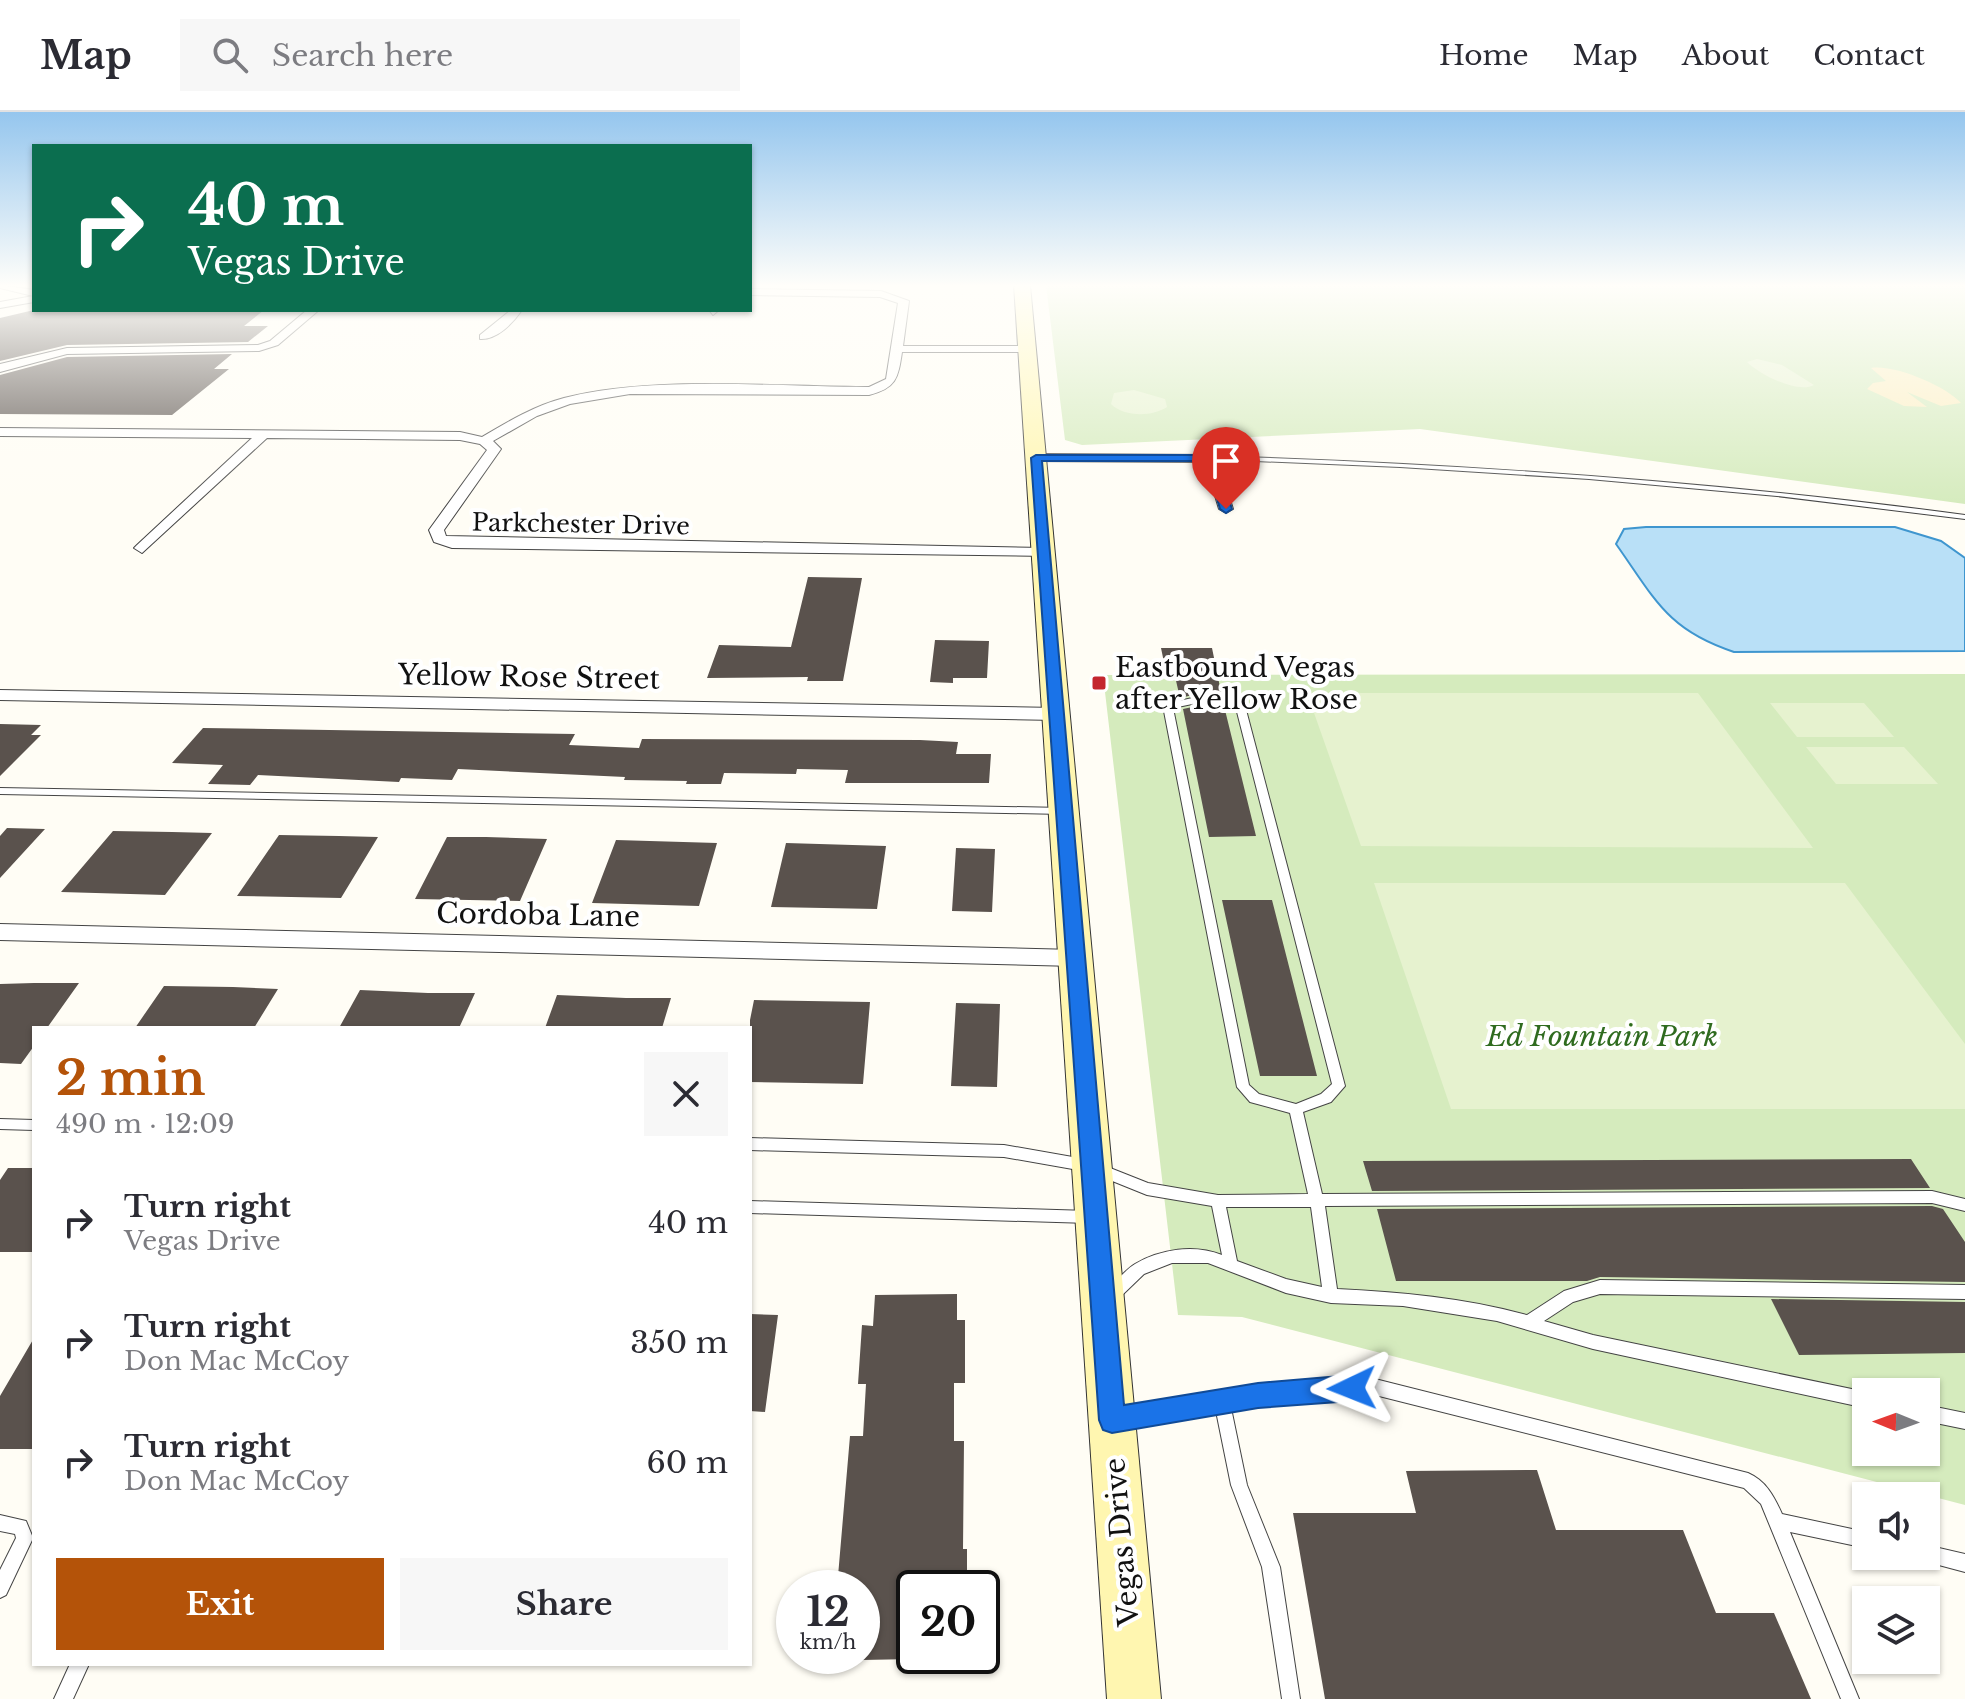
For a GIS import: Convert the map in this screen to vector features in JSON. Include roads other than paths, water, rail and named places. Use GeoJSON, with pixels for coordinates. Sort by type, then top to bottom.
{"type":"FeatureCollection","features":[{"type":"Feature","properties":{"kind":"main road","name":"Vegas Drive"},"geometry":{"type":"LineString","coordinates":[[1028,359],[1134,1699]]}},
{"type":"Feature","properties":{"kind":"street"},"geometry":{"type":"LineString","coordinates":[[0,368],[35,359]]}},
{"type":"Feature","properties":{"kind":"street"},"geometry":{"type":"LineString","coordinates":[[0,432],[460,436],[484,441],[532,413],[567,401],[630,390],[869,391],[884,387],[892,380],[894,359]]}},
{"type":"Feature","properties":{"kind":"street"},"geometry":{"type":"LineString","coordinates":[[0,450],[25,432]]}},
{"type":"Feature","properties":{"kind":"street"},"geometry":{"type":"LineString","coordinates":[[142,548],[263,435]]}},
{"type":"Feature","properties":{"kind":"street","name":"Parkchester Drive"},"geometry":{"type":"LineString","coordinates":[[484,441],[494,449],[443,518],[436,530],[439,539],[472,545],[1043,553]]}},
{"type":"Feature","properties":{"kind":"street"},"geometry":{"type":"LineString","coordinates":[[1036,458],[1211,458],[1226,509]]}},
{"type":"Feature","properties":{"kind":"street","name":"Yellow Rose Street"},"geometry":{"type":"LineString","coordinates":[[0,695],[1056,714]]}},
{"type":"Feature","properties":{"kind":"street","name":"Cordoba Lane"},"geometry":{"type":"LineString","coordinates":[[0,932],[1075,958]]}},
{"type":"Feature","properties":{"kind":"lane"},"geometry":{"type":"LineString","coordinates":[[1211,458],[1490,469],[1685,485],[1965,517]]}},
{"type":"Feature","properties":{"kind":"lane"},"geometry":{"type":"LineString","coordinates":[[1183,701],[1240,706],[1339,1086],[1326,1098],[1296,1109],[1255,1098],[1243,1087],[1168,706],[1183,701]]}},
{"type":"Feature","properties":{"kind":"lane"},"geometry":{"type":"LineString","coordinates":[[0,791],[1064,811]]}},
{"type":"Feature","properties":{"kind":"lane"},"geometry":{"type":"LineString","coordinates":[[1296,1109],[1317,1202],[1331,1296]]}},
{"type":"Feature","properties":{"kind":"lane"},"geometry":{"type":"LineString","coordinates":[[0,1124],[32,1125]]}},
{"type":"Feature","properties":{"kind":"lane"},"geometry":{"type":"LineString","coordinates":[[752,1144],[1004,1151],[1092,1166],[1118,1181],[1218,1201],[1932,1197],[1965,1205]]}},
{"type":"Feature","properties":{"kind":"lane"},"geometry":{"type":"LineString","coordinates":[[1218,1201],[1231,1264]]}},
{"type":"Feature","properties":{"kind":"lane"},"geometry":{"type":"LineString","coordinates":[[752,1207],[1096,1217]]}},
{"type":"Feature","properties":{"kind":"lane"},"geometry":{"type":"LineString","coordinates":[[1103,1304],[1139,1269],[1172,1256],[1208,1256],[1286,1286],[1331,1296],[1403,1299],[1497,1314],[1593,1342],[1852,1397]]}},
{"type":"Feature","properties":{"kind":"lane"},"geometry":{"type":"LineString","coordinates":[[1528,1323],[1569,1296],[1600,1287],[1965,1292]]}},
{"type":"Feature","properties":{"kind":"lane"},"geometry":{"type":"LineString","coordinates":[[1112,1420],[1305,1390],[1375,1387],[1748,1481],[1767,1498],[1850,1699]]}},
{"type":"Feature","properties":{"kind":"lane"},"geometry":{"type":"LineString","coordinates":[[1222,1404],[1239,1485],[1271,1567],[1291,1699]]}},
{"type":"Feature","properties":{"kind":"lane"},"geometry":{"type":"LineString","coordinates":[[1940,1416],[1965,1421]]}},
{"type":"Feature","properties":{"kind":"lane"},"geometry":{"type":"LineString","coordinates":[[1776,1521],[1852,1537]]}},
{"type":"Feature","properties":{"kind":"lane"},"geometry":{"type":"LineString","coordinates":[[0,1523],[20,1527],[25,1538],[0,1589]]}},
{"type":"Feature","properties":{"kind":"lane"},"geometry":{"type":"LineString","coordinates":[[1940,1557],[1965,1563]]}},
{"type":"Feature","properties":{"kind":"lane"},"geometry":{"type":"LineString","coordinates":[[63,1699],[79,1666]]}},
{"type":"Feature","properties":{"kind":"water"},"geometry":{"type":"Polygon","coordinates":[[[1895,527],[1941,541],[1965,558],[1965,651],[1734,652],[1693,634],[1653,597],[1616,544],[1624,529],[1895,527]]]}},
{"type":"Feature","properties":{"kind":"place","name":"Eastbound Vegas after Yellow Rose"},"geometry":{"type":"Point","coordinates":[1099,683]}},
{"type":"Feature","properties":{"kind":"park label","name":"Ed Fountain Park"},"geometry":{"type":"Point","coordinates":[1602,1036]}}]}
